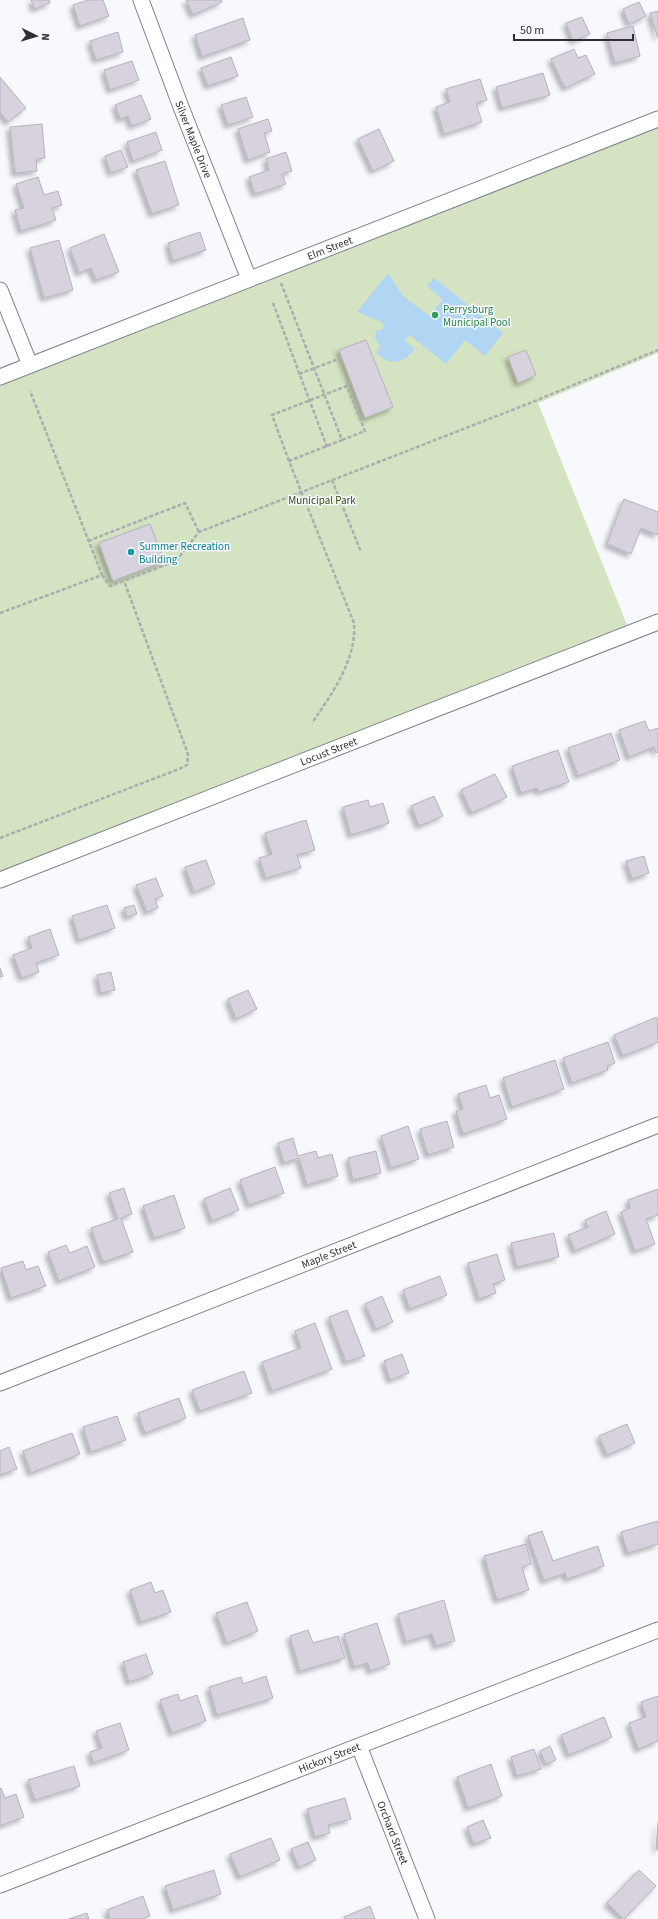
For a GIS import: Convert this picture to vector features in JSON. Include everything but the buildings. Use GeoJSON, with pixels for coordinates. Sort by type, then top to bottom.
{"type":"FeatureCollection","features":[{"type":"Feature","properties":{"kind":"street","name":"Silver Maple Drive"},"geometry":{"type":"LineString","coordinates":[[141,0],[181,107],[249,279]]}},
{"type":"Feature","properties":{"kind":"street","name":"Elm Street"},"geometry":{"type":"LineString","coordinates":[[0,377],[658,119]]}},
{"type":"Feature","properties":{"kind":"street"},"geometry":{"type":"LineString","coordinates":[[0,290],[30,365]]}},
{"type":"Feature","properties":{"kind":"street","name":"Locust Street"},"geometry":{"type":"LineString","coordinates":[[0,880],[658,622]]}},
{"type":"Feature","properties":{"kind":"street","name":"Maple Street"},"geometry":{"type":"LineString","coordinates":[[0,1383],[658,1125]]}},
{"type":"Feature","properties":{"kind":"street","name":"Hickory Street"},"geometry":{"type":"LineString","coordinates":[[0,1885],[658,1630]]}},
{"type":"Feature","properties":{"kind":"street","name":"Orchard Street"},"geometry":{"type":"LineString","coordinates":[[359,1746],[427,1919]]}},
{"type":"Feature","properties":{"kind":"path"},"geometry":{"type":"LineString","coordinates":[[278,277],[342,440]]}},
{"type":"Feature","properties":{"kind":"path"},"geometry":{"type":"LineString","coordinates":[[273,303],[326,446]]}},
{"type":"Feature","properties":{"kind":"path"},"geometry":{"type":"LineString","coordinates":[[30,391],[88,541],[102,575],[110,586],[176,561],[199,532],[658,350]]}},
{"type":"Feature","properties":{"kind":"path"},"geometry":{"type":"LineString","coordinates":[[299,374],[342,358]]}},
{"type":"Feature","properties":{"kind":"path"},"geometry":{"type":"LineString","coordinates":[[312,724],[340,676],[352,647],[354,623],[272,415],[352,384]]}},
{"type":"Feature","properties":{"kind":"path"},"geometry":{"type":"LineString","coordinates":[[289,461],[365,431],[347,386]]}},
{"type":"Feature","properties":{"kind":"path"},"geometry":{"type":"LineString","coordinates":[[332,480],[361,552]]}},
{"type":"Feature","properties":{"kind":"path"},"geometry":{"type":"LineString","coordinates":[[88,541],[185,503],[199,532]]}},
{"type":"Feature","properties":{"kind":"path"},"geometry":{"type":"LineString","coordinates":[[0,613],[102,575]]}},
{"type":"Feature","properties":{"kind":"path"},"geometry":{"type":"LineString","coordinates":[[0,838],[179,770],[187,765],[188,754],[124,581]]}},
{"type":"Feature","properties":{"kind":"green space","name":"Municipal Park"},"geometry":{"type":"Polygon","coordinates":[[[658,120],[658,353],[538,403],[627,625],[0,871],[0,384],[658,120]]]}},
{"type":"Feature","properties":{"kind":"water"},"geometry":{"type":"Polygon","coordinates":[[[388,273],[403,296],[428,315],[430,315],[442,301],[442,299],[427,286],[434,278],[503,333],[485,356],[465,340],[446,364],[411,336],[408,336],[405,341],[415,349],[411,354],[397,362],[386,360],[376,353],[380,347],[375,338],[376,330],[382,330],[384,325],[381,322],[357,312],[388,273]]]}},
{"type":"Feature","properties":{"kind":"place","name":"Perrysburg Municipal Pool"},"geometry":{"type":"Point","coordinates":[435,315]}},
{"type":"Feature","properties":{"kind":"place","name":"Summer Recreation Building"},"geometry":{"type":"Point","coordinates":[131,552]}}]}
